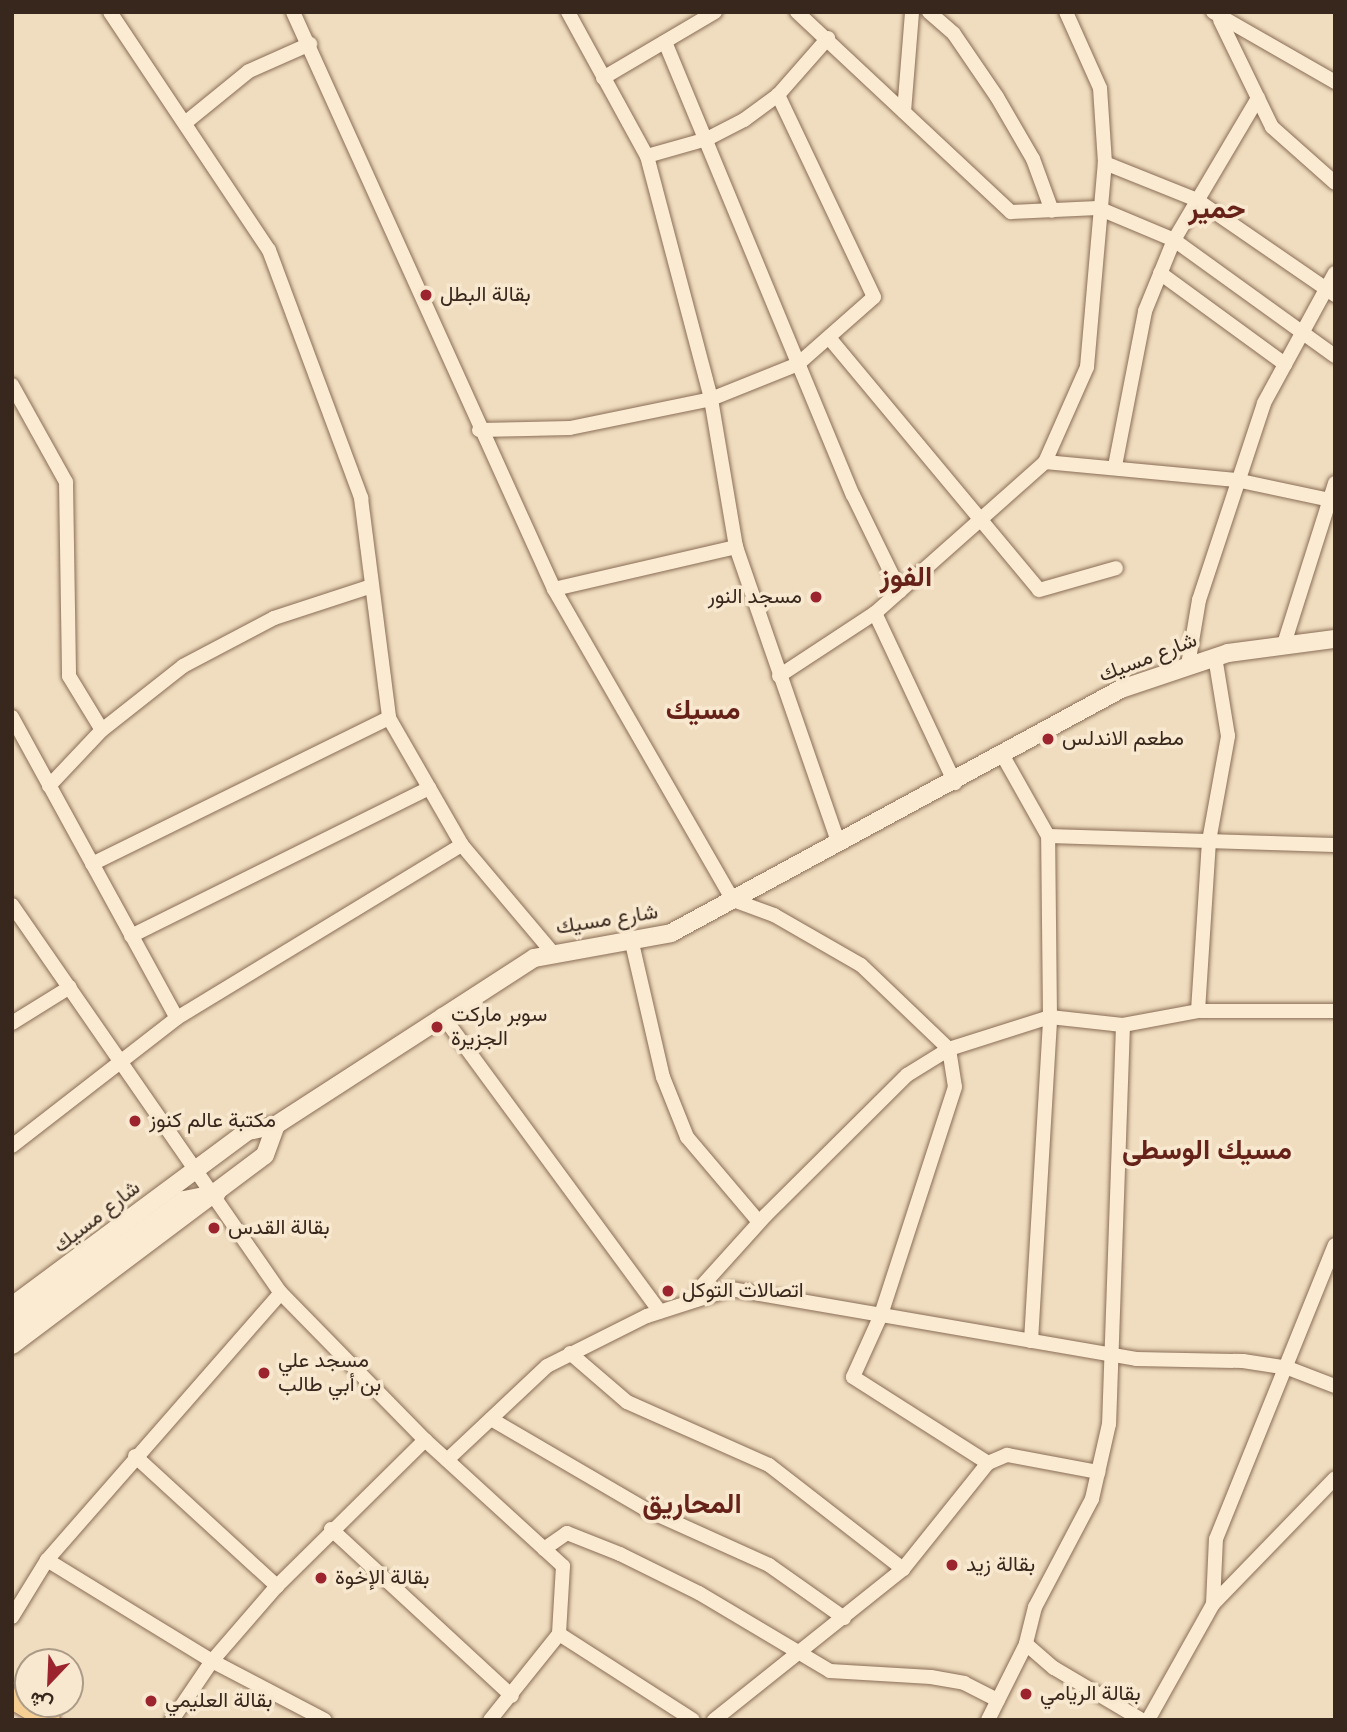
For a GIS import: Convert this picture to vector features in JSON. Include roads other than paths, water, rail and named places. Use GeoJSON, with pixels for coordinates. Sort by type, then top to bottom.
{"type":"FeatureCollection","features":[{"type":"Feature","properties":{"kind":"main road"},"geometry":{"type":"LineString","coordinates":[[12,1698],[49,1720]]}},
{"type":"Feature","properties":{"kind":"main road"},"geometry":{"type":"LineString","coordinates":[[12,1711],[30,1720]]}},
{"type":"Feature","properties":{"kind":"street"},"geometry":{"type":"LineString","coordinates":[[110,12],[269,250],[361,498],[389,718],[462,845],[552,952]]}},
{"type":"Feature","properties":{"kind":"street"},"geometry":{"type":"LineString","coordinates":[[293,12],[310,44],[479,430],[554,589],[733,900],[774,915],[861,965],[949,1049],[955,1087],[881,1315],[853,1377],[988,1463]]}},
{"type":"Feature","properties":{"kind":"street"},"geometry":{"type":"LineString","coordinates":[[568,12],[646,156],[711,399],[736,547],[839,844]]}},
{"type":"Feature","properties":{"kind":"street"},"geometry":{"type":"LineString","coordinates":[[603,78],[715,12]]}},
{"type":"Feature","properties":{"kind":"street"},"geometry":{"type":"LineString","coordinates":[[797,12],[828,38],[1011,212],[1102,210],[1174,240],[1335,356]]}},
{"type":"Feature","properties":{"kind":"street"},"geometry":{"type":"LineString","coordinates":[[904,112],[912,12]]}},
{"type":"Feature","properties":{"kind":"street"},"geometry":{"type":"LineString","coordinates":[[929,12],[954,34],[997,97],[1032,159],[1052,211]]}},
{"type":"Feature","properties":{"kind":"street"},"geometry":{"type":"LineString","coordinates":[[779,676],[875,612],[979,524],[1045,462],[1087,367],[1105,163],[1100,88],[1066,12]]}},
{"type":"Feature","properties":{"kind":"street"},"geometry":{"type":"LineString","coordinates":[[1216,16],[1335,82]]}},
{"type":"Feature","properties":{"kind":"street"},"geometry":{"type":"LineString","coordinates":[[1216,16],[1272,127],[1335,183]]}},
{"type":"Feature","properties":{"kind":"street"},"geometry":{"type":"LineString","coordinates":[[646,156],[707,139],[778,96],[828,38]]}},
{"type":"Feature","properties":{"kind":"street"},"geometry":{"type":"LineString","coordinates":[[665,42],[798,364],[900,591]]}},
{"type":"Feature","properties":{"kind":"street"},"geometry":{"type":"LineString","coordinates":[[185,123],[249,71],[310,44]]}},
{"type":"Feature","properties":{"kind":"street"},"geometry":{"type":"LineString","coordinates":[[479,430],[570,428],[711,399],[798,364],[831,340],[874,298],[778,96]]}},
{"type":"Feature","properties":{"kind":"street"},"geometry":{"type":"LineString","coordinates":[[1115,466],[1145,311],[1174,240],[1258,99]]}},
{"type":"Feature","properties":{"kind":"street"},"geometry":{"type":"LineString","coordinates":[[1105,163],[1198,200],[1331,292]]}},
{"type":"Feature","properties":{"kind":"street"},"geometry":{"type":"LineString","coordinates":[[1160,273],[1284,364]]}},
{"type":"Feature","properties":{"kind":"street"},"geometry":{"type":"LineString","coordinates":[[1188,665],[1199,600],[1236,480],[1264,403],[1302,332],[1331,292],[1335,273]]}},
{"type":"Feature","properties":{"kind":"street"},"geometry":{"type":"LineString","coordinates":[[831,340],[979,524],[1039,590],[1116,568]]}},
{"type":"Feature","properties":{"kind":"street"},"geometry":{"type":"LineString","coordinates":[[15,394],[66,482],[69,676],[102,730]]}},
{"type":"Feature","properties":{"kind":"street"},"geometry":{"type":"LineString","coordinates":[[1045,462],[1115,466],[1236,480],[1332,500]]}},
{"type":"Feature","properties":{"kind":"street"},"geometry":{"type":"LineString","coordinates":[[1283,644],[1332,500],[1335,483]]}},
{"type":"Feature","properties":{"kind":"street"},"geometry":{"type":"LineString","coordinates":[[554,589],[736,547]]}},
{"type":"Feature","properties":{"kind":"street"},"geometry":{"type":"LineString","coordinates":[[49,786],[102,730],[183,666],[274,618],[372,586]]}},
{"type":"Feature","properties":{"kind":"street"},"geometry":{"type":"LineString","coordinates":[[875,612],[955,783]]}},
{"type":"Feature","properties":{"kind":"street","name":"شارع مسيك"},"geometry":{"type":"LineString","coordinates":[[12,1306],[254,1127],[276,1125],[442,1015],[552,952],[632,943],[671,933],[955,783],[1121,689],[1215,657],[1283,644],[1335,639]]}},
{"type":"Feature","properties":{"kind":"street"},"geometry":{"type":"LineString","coordinates":[[1198,1011],[1209,841],[1228,736],[1215,657]]}},
{"type":"Feature","properties":{"kind":"street"},"geometry":{"type":"LineString","coordinates":[[92,864],[389,718]]}},
{"type":"Feature","properties":{"kind":"street"},"geometry":{"type":"LineString","coordinates":[[14,726],[177,1018]]}},
{"type":"Feature","properties":{"kind":"street"},"geometry":{"type":"LineString","coordinates":[[1003,756],[1048,836],[1050,1017],[1031,1341]]}},
{"type":"Feature","properties":{"kind":"street"},"geometry":{"type":"LineString","coordinates":[[131,936],[429,788]]}},
{"type":"Feature","properties":{"kind":"street"},"geometry":{"type":"LineString","coordinates":[[1048,836],[1335,845]]}},
{"type":"Feature","properties":{"kind":"street"},"geometry":{"type":"LineString","coordinates":[[12,1146],[177,1018],[462,845]]}},
{"type":"Feature","properties":{"kind":"street"},"geometry":{"type":"LineString","coordinates":[[12,905],[17,923],[70,987],[120,1062],[216,1194],[281,1293],[425,1440],[563,1566],[559,1634],[512,1696],[490,1720]]}},
{"type":"Feature","properties":{"kind":"street"},"geometry":{"type":"LineString","coordinates":[[632,943],[663,1077],[687,1137],[759,1222]]}},
{"type":"Feature","properties":{"kind":"street"},"geometry":{"type":"LineString","coordinates":[[12,1023],[70,987]]}},
{"type":"Feature","properties":{"kind":"street"},"geometry":{"type":"LineString","coordinates":[[696,1300],[700,1288],[759,1222],[907,1075],[949,1049],[1050,1017],[1123,1025],[1198,1011],[1335,1012]]}},
{"type":"Feature","properties":{"kind":"street"},"geometry":{"type":"LineString","coordinates":[[442,1015],[660,1311]]}},
{"type":"Feature","properties":{"kind":"street"},"geometry":{"type":"LineString","coordinates":[[988,1720],[1026,1644],[1035,1607],[1092,1499],[1098,1472],[1114,1355],[1123,1025]]}},
{"type":"Feature","properties":{"kind":"street"},"geometry":{"type":"LineString","coordinates":[[12,1345],[216,1194],[269,1150],[276,1125]]}},
{"type":"Feature","properties":{"kind":"street"},"geometry":{"type":"LineString","coordinates":[[12,1327],[184,1200],[216,1194]]}},
{"type":"Feature","properties":{"kind":"street"},"geometry":{"type":"LineString","coordinates":[[1213,1604],[1216,1539],[1288,1368],[1335,1245]]}},
{"type":"Feature","properties":{"kind":"street"},"geometry":{"type":"LineString","coordinates":[[447,1460],[547,1366],[660,1311],[731,1289],[1114,1355],[1288,1368],[1335,1386]]}},
{"type":"Feature","properties":{"kind":"street"},"geometry":{"type":"LineString","coordinates":[[12,1617],[47,1560],[135,1456],[281,1293]]}},
{"type":"Feature","properties":{"kind":"street"},"geometry":{"type":"LineString","coordinates":[[570,1353],[627,1402],[769,1465],[903,1569]]}},
{"type":"Feature","properties":{"kind":"street"},"geometry":{"type":"LineString","coordinates":[[491,1419],[645,1509],[769,1565],[844,1618]]}},
{"type":"Feature","properties":{"kind":"street"},"geometry":{"type":"LineString","coordinates":[[172,1720],[212,1661],[277,1586],[331,1529],[425,1440]]}},
{"type":"Feature","properties":{"kind":"street"},"geometry":{"type":"LineString","coordinates":[[715,1720],[903,1569],[988,1463],[1007,1455],[1098,1472]]}},
{"type":"Feature","properties":{"kind":"street"},"geometry":{"type":"LineString","coordinates":[[135,1456],[277,1586]]}},
{"type":"Feature","properties":{"kind":"street"},"geometry":{"type":"LineString","coordinates":[[1148,1720],[1213,1604],[1335,1478]]}},
{"type":"Feature","properties":{"kind":"street"},"geometry":{"type":"LineString","coordinates":[[331,1529],[512,1696]]}},
{"type":"Feature","properties":{"kind":"street"},"geometry":{"type":"LineString","coordinates":[[544,1549],[567,1534],[620,1554],[830,1671],[931,1676],[964,1683],[998,1700]]}},
{"type":"Feature","properties":{"kind":"street"},"geometry":{"type":"LineString","coordinates":[[47,1560],[212,1661],[325,1720]]}},
{"type":"Feature","properties":{"kind":"street"},"geometry":{"type":"LineString","coordinates":[[559,1634],[693,1720]]}},
{"type":"Feature","properties":{"kind":"street"},"geometry":{"type":"LineString","coordinates":[[1026,1644],[1054,1668],[1142,1720]]}},
{"type":"Feature","properties":{"kind":"place","name":"بقالة البطل"},"geometry":{"type":"Point","coordinates":[426,295]}},
{"type":"Feature","properties":{"kind":"place","name":"مسجد النور"},"geometry":{"type":"Point","coordinates":[816,597]}},
{"type":"Feature","properties":{"kind":"place","name":"مطعم الاندلس"},"geometry":{"type":"Point","coordinates":[1048,739]}},
{"type":"Feature","properties":{"kind":"place","name":"سوبر ماركت الجزيرة"},"geometry":{"type":"Point","coordinates":[437,1027]}},
{"type":"Feature","properties":{"kind":"place","name":"مكتبة عالم كنوز"},"geometry":{"type":"Point","coordinates":[135,1121]}},
{"type":"Feature","properties":{"kind":"place","name":"بقالة القدس"},"geometry":{"type":"Point","coordinates":[214,1228]}},
{"type":"Feature","properties":{"kind":"place","name":"اتصالات التوكل"},"geometry":{"type":"Point","coordinates":[668,1291]}},
{"type":"Feature","properties":{"kind":"place","name":"مسجد علي بن أبي طالب"},"geometry":{"type":"Point","coordinates":[264,1373]}},
{"type":"Feature","properties":{"kind":"place","name":"بقالة زيد"},"geometry":{"type":"Point","coordinates":[952,1565]}},
{"type":"Feature","properties":{"kind":"place","name":"بقالة الإخوة"},"geometry":{"type":"Point","coordinates":[321,1578]}},
{"type":"Feature","properties":{"kind":"place","name":"بقالة الريامي"},"geometry":{"type":"Point","coordinates":[1026,1694]}},
{"type":"Feature","properties":{"kind":"place","name":"بقالة العليمي"},"geometry":{"type":"Point","coordinates":[151,1701]}},
{"type":"Feature","properties":{"kind":"district","name":"حمير"},"geometry":{"type":"Point","coordinates":[1217,210]}},
{"type":"Feature","properties":{"kind":"district","name":"الفوز"},"geometry":{"type":"Point","coordinates":[906,578]}},
{"type":"Feature","properties":{"kind":"district","name":"مسيك"},"geometry":{"type":"Point","coordinates":[703,711]}},
{"type":"Feature","properties":{"kind":"district","name":"مسيك الوسطى"},"geometry":{"type":"Point","coordinates":[1207,1151]}},
{"type":"Feature","properties":{"kind":"district","name":"المحاريق"},"geometry":{"type":"Point","coordinates":[692,1505]}}]}
